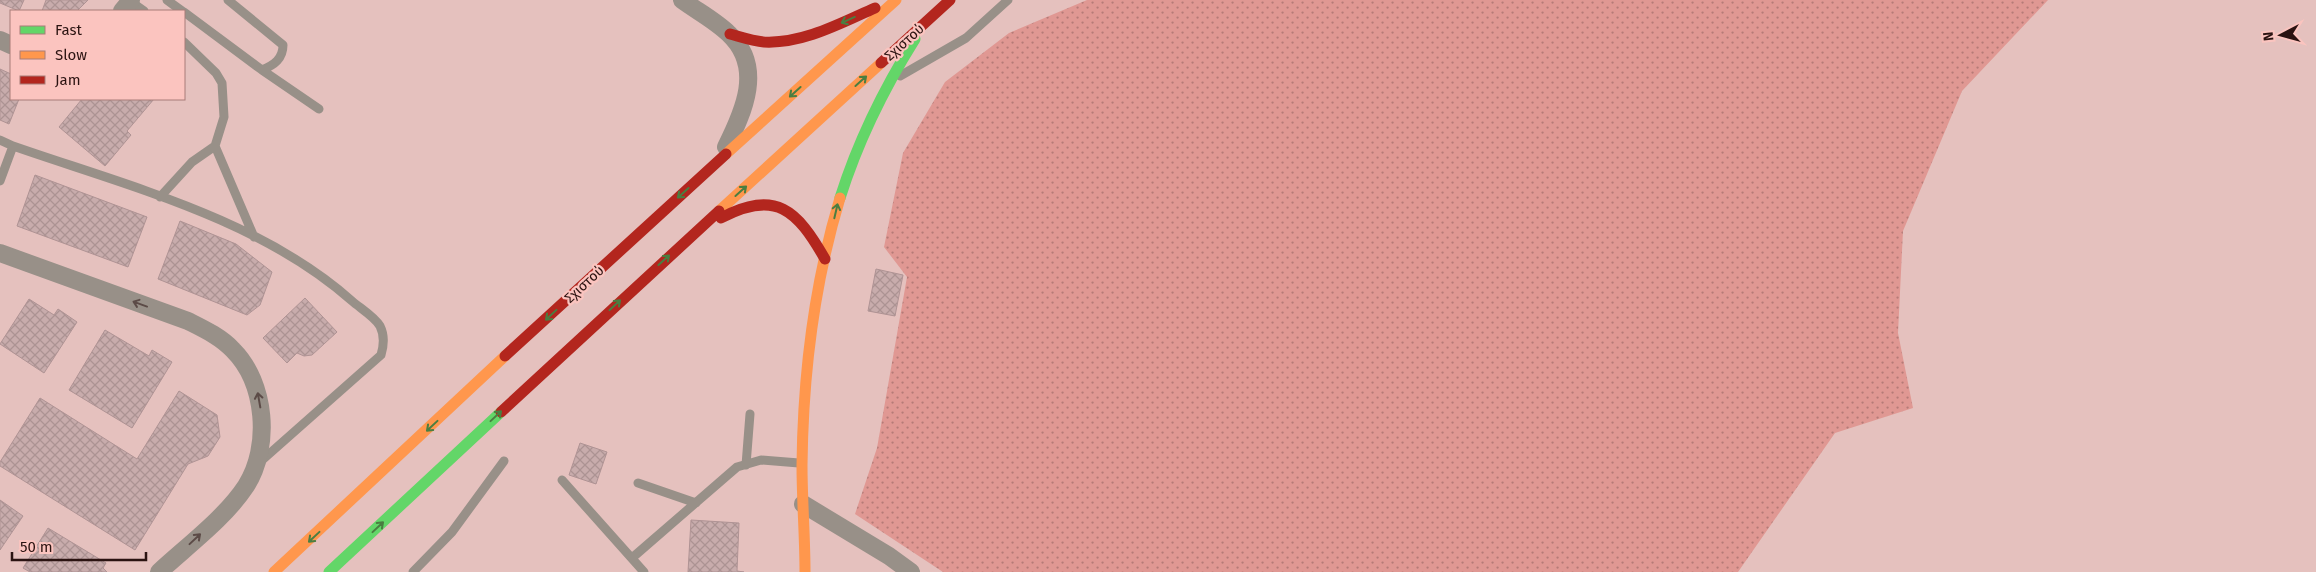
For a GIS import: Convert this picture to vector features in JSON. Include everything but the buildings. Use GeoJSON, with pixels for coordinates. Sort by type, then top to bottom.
{"type":"FeatureCollection","features":[{"type":"Feature","properties":{"kind":"main road"},"geometry":{"type":"LineString","coordinates":[[730,34],[764,42],[807,35],[830,29],[894,0]]}},
{"type":"Feature","properties":{"kind":"main road","name":"Σχιστού"},"geometry":{"type":"LineString","coordinates":[[274,572],[894,0]]}},
{"type":"Feature","properties":{"kind":"main road","name":"Σχιστού"},"geometry":{"type":"LineString","coordinates":[[329,572],[692,235],[950,0]]}},
{"type":"Feature","properties":{"kind":"main road"},"geometry":{"type":"LineString","coordinates":[[805,572],[802,463],[811,336],[825,259],[837,204],[862,135],[887,83],[924,24]]}},
{"type":"Feature","properties":{"kind":"main road"},"geometry":{"type":"LineString","coordinates":[[692,235],[727,214],[755,204],[772,204],[794,214],[814,238],[825,259]]}},
{"type":"Feature","properties":{"kind":"street"},"geometry":{"type":"LineString","coordinates":[[682,0],[730,34],[746,58],[750,83],[741,117],[719,160]]}},
{"type":"Feature","properties":{"kind":"street"},"geometry":{"type":"LineString","coordinates":[[700,0],[706,18]]}},
{"type":"Feature","properties":{"kind":"street"},"geometry":{"type":"LineString","coordinates":[[0,253],[188,321],[212,333],[234,350],[248,370],[259,394],[262,423],[260,444],[254,467],[246,485],[229,507],[159,572]]}},
{"type":"Feature","properties":{"kind":"street"},"geometry":{"type":"LineString","coordinates":[[804,504],[889,556],[910,572]]}},
{"type":"Feature","properties":{"kind":"lane"},"geometry":{"type":"LineString","coordinates":[[167,0],[180,10]]}},
{"type":"Feature","properties":{"kind":"lane"},"geometry":{"type":"LineString","coordinates":[[228,0],[284,45],[283,53],[279,60],[274,65],[262,70]]}},
{"type":"Feature","properties":{"kind":"lane"},"geometry":{"type":"LineString","coordinates":[[887,83],[966,38],[1008,0]]}},
{"type":"Feature","properties":{"kind":"lane"},"geometry":{"type":"LineString","coordinates":[[185,13],[318,109]]}},
{"type":"Feature","properties":{"kind":"lane"},"geometry":{"type":"LineString","coordinates":[[160,197],[192,162],[215,146],[224,117],[222,83],[216,73],[185,43]]}},
{"type":"Feature","properties":{"kind":"lane"},"geometry":{"type":"LineString","coordinates":[[0,140],[224,221],[289,255],[339,288],[380,325],[384,340],[381,355],[254,467]]}},
{"type":"Feature","properties":{"kind":"lane"},"geometry":{"type":"LineString","coordinates":[[0,180],[13,146]]}},
{"type":"Feature","properties":{"kind":"lane"},"geometry":{"type":"LineString","coordinates":[[215,146],[254,237]]}},
{"type":"Feature","properties":{"kind":"lane"},"geometry":{"type":"LineString","coordinates":[[746,465],[750,414]]}},
{"type":"Feature","properties":{"kind":"lane"},"geometry":{"type":"LineString","coordinates":[[632,558],[737,468],[760,460],[802,463]]}},
{"type":"Feature","properties":{"kind":"lane"},"geometry":{"type":"LineString","coordinates":[[413,572],[452,532],[504,461]]}},
{"type":"Feature","properties":{"kind":"lane"},"geometry":{"type":"LineString","coordinates":[[562,480],[644,572]]}},
{"type":"Feature","properties":{"kind":"lane"},"geometry":{"type":"LineString","coordinates":[[638,483],[696,503]]}},
{"type":"Feature","properties":{"kind":"shaded area"},"geometry":{"type":"Polygon","coordinates":[[[1087,0],[2048,0],[1962,91],[1903,231],[1898,333],[1913,408],[1835,433],[1738,572],[943,572],[855,514],[877,448],[907,277],[884,247],[903,153],[945,82],[1009,33],[1087,0]]]}},
{"type":"Feature","properties":{"kind":"traffic: fast"},"geometry":{"type":"LineString","coordinates":[[840,198],[872,116],[892,77],[915,39]]}},
{"type":"Feature","properties":{"kind":"traffic: fast"},"geometry":{"type":"LineString","coordinates":[[329,572],[501,412]]}},
{"type":"Feature","properties":{"kind":"traffic: slow"},"geometry":{"type":"LineString","coordinates":[[726,154],[896,0]]}},
{"type":"Feature","properties":{"kind":"traffic: slow"},"geometry":{"type":"LineString","coordinates":[[719,211],[881,63]]}},
{"type":"Feature","properties":{"kind":"traffic: slow"},"geometry":{"type":"LineString","coordinates":[[805,572],[802,465],[808,364],[823,263],[840,198]]}},
{"type":"Feature","properties":{"kind":"traffic: slow"},"geometry":{"type":"LineString","coordinates":[[274,572],[505,356]]}},
{"type":"Feature","properties":{"kind":"traffic: jam"},"geometry":{"type":"LineString","coordinates":[[881,63],[950,0]]}},
{"type":"Feature","properties":{"kind":"traffic: jam"},"geometry":{"type":"LineString","coordinates":[[730,34],[764,42],[793,40],[835,26],[875,8]]}},
{"type":"Feature","properties":{"kind":"traffic: jam"},"geometry":{"type":"LineString","coordinates":[[505,356],[726,154]]}},
{"type":"Feature","properties":{"kind":"traffic: jam"},"geometry":{"type":"LineString","coordinates":[[721,218],[740,209],[757,205],[771,205],[783,209],[805,228],[825,259]]}},
{"type":"Feature","properties":{"kind":"traffic: jam"},"geometry":{"type":"LineString","coordinates":[[501,412],[719,211]]}}]}
